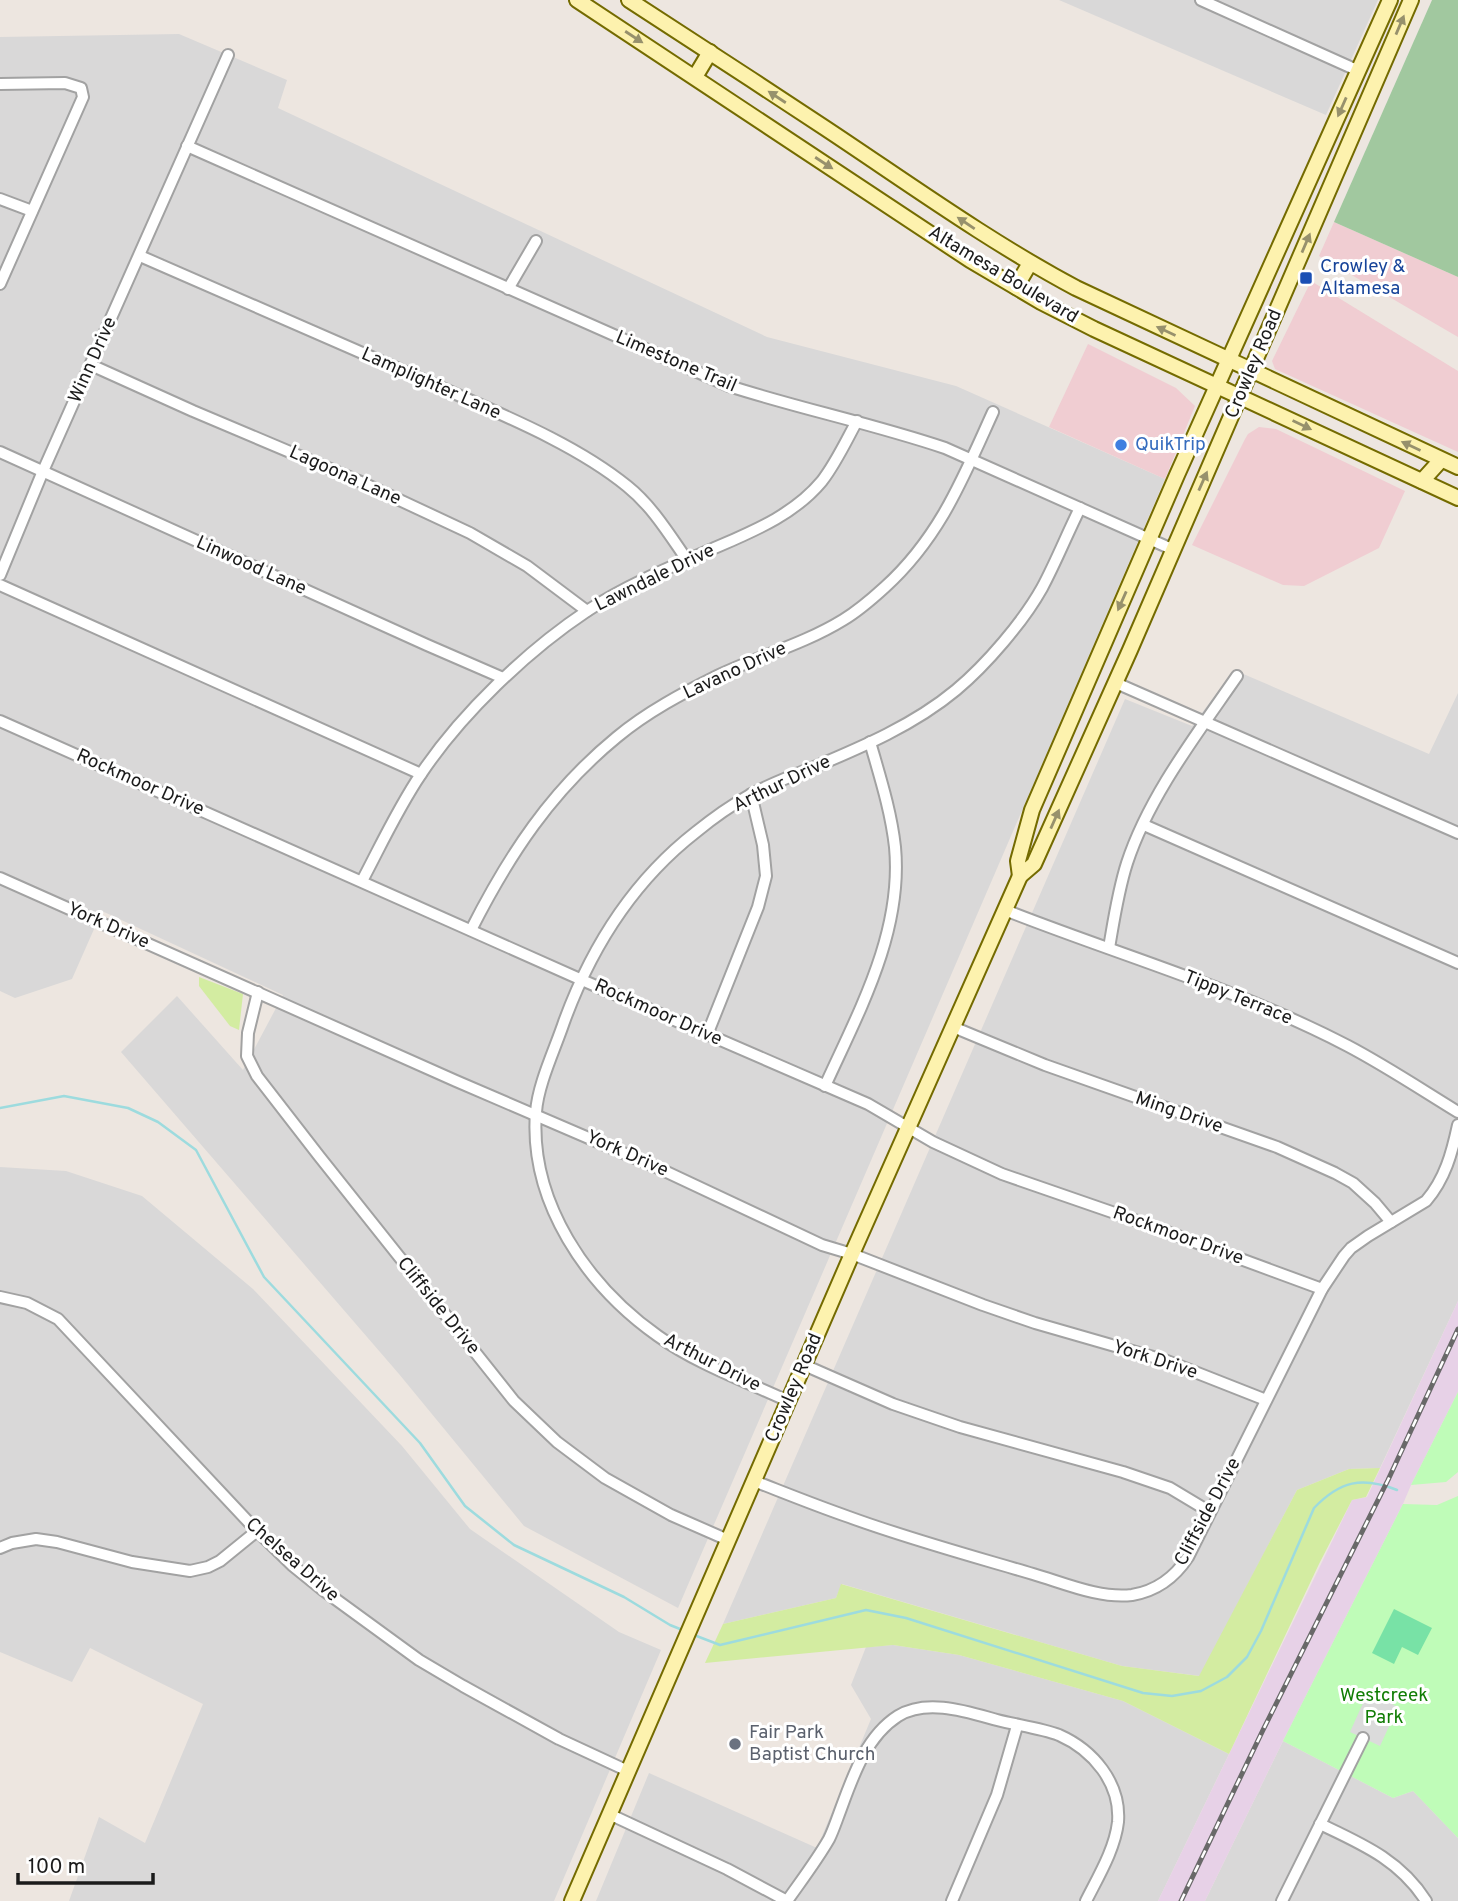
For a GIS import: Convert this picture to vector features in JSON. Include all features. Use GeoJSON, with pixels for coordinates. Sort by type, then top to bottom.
{"type":"FeatureCollection","features":[{"type":"Feature","properties":{"kind":"main road","name":"Altamesa Boulevard"},"geometry":{"type":"LineString","coordinates":[[577,0],[970,260],[1041,302],[1458,498]]}},
{"type":"Feature","properties":{"kind":"main road","name":"Altamesa Boulevard"},"geometry":{"type":"LineString","coordinates":[[629,0],[1030,263],[1076,288],[1458,467]]}},
{"type":"Feature","properties":{"kind":"main road","name":"Crowley Road"},"geometry":{"type":"LineString","coordinates":[[1020,876],[1018,861],[1032,810],[1228,360],[1390,0]]}},
{"type":"Feature","properties":{"kind":"main road","name":"Crowley Road"},"geometry":{"type":"LineString","coordinates":[[572,1901],[852,1254],[1020,876],[1034,864],[1116,683],[1411,0]]}},
{"type":"Feature","properties":{"kind":"main road"},"geometry":{"type":"LineString","coordinates":[[695,77],[710,52]]}},
{"type":"Feature","properties":{"kind":"main road"},"geometry":{"type":"LineString","coordinates":[[1359,71],[1363,111]]}},
{"type":"Feature","properties":{"kind":"main road"},"geometry":{"type":"LineString","coordinates":[[1016,287],[1030,263]]}},
{"type":"Feature","properties":{"kind":"main road"},"geometry":{"type":"LineString","coordinates":[[1422,481],[1441,460]]}},
{"type":"Feature","properties":{"kind":"street"},"geometry":{"type":"LineString","coordinates":[[1201,0],[1359,71]]}},
{"type":"Feature","properties":{"kind":"street","name":"Winn Drive"},"geometry":{"type":"LineString","coordinates":[[0,575],[43,471],[228,55]]}},
{"type":"Feature","properties":{"kind":"street"},"geometry":{"type":"LineString","coordinates":[[0,83],[65,83],[81,88],[83,97],[0,284]]}},
{"type":"Feature","properties":{"kind":"street","name":"Limestone Trail"},"geometry":{"type":"LineString","coordinates":[[187,146],[729,386],[913,437],[972,458],[1174,550]]}},
{"type":"Feature","properties":{"kind":"street"},"geometry":{"type":"LineString","coordinates":[[0,199],[32,211]]}},
{"type":"Feature","properties":{"kind":"street"},"geometry":{"type":"LineString","coordinates":[[508,289],[536,242]]}},
{"type":"Feature","properties":{"kind":"street","name":"Lamplighter Lane"},"geometry":{"type":"LineString","coordinates":[[140,256],[443,388],[587,458],[642,499],[687,560]]}},
{"type":"Feature","properties":{"kind":"street","name":"Lagoona Lane"},"geometry":{"type":"LineString","coordinates":[[91,365],[361,482],[470,533],[527,566],[587,611]]}},
{"type":"Feature","properties":{"kind":"street","name":"Lavano Drive"},"geometry":{"type":"LineString","coordinates":[[471,930],[494,885],[528,831],[551,802],[600,752],[636,723],[681,695],[845,619],[885,587],[918,552],[944,515],[993,412]]}},
{"type":"Feature","properties":{"kind":"street","name":"Lawndale Drive"},"geometry":{"type":"LineString","coordinates":[[362,881],[421,774],[451,735],[503,678],[587,611],[635,583],[769,524],[796,505],[822,481],[857,421]]}},
{"type":"Feature","properties":{"kind":"street","name":"Linwood Lane"},"geometry":{"type":"LineString","coordinates":[[0,452],[503,678]]}},
{"type":"Feature","properties":{"kind":"street","name":"Arthur Drive"},"geometry":{"type":"LineString","coordinates":[[788,1401],[705,1363],[658,1336],[614,1300],[586,1268],[568,1241],[550,1201],[538,1162],[535,1143],[536,1114],[543,1083],[582,980],[612,922],[640,883],[694,832],[751,794],[870,742],[914,719],[956,690],[1004,641],[1041,589],[1080,508]]}},
{"type":"Feature","properties":{"kind":"street"},"geometry":{"type":"LineString","coordinates":[[0,585],[421,774]]}},
{"type":"Feature","properties":{"kind":"street"},"geometry":{"type":"LineString","coordinates":[[1109,948],[1114,914],[1128,862],[1144,825],[1163,787],[1237,676]]}},
{"type":"Feature","properties":{"kind":"street"},"geometry":{"type":"LineString","coordinates":[[1116,683],[1458,833]]}},
{"type":"Feature","properties":{"kind":"street","name":"Rockmoor Drive"},"geometry":{"type":"LineString","coordinates":[[0,721],[868,1104],[933,1142],[1002,1174],[1322,1289]]}},
{"type":"Feature","properties":{"kind":"street"},"geometry":{"type":"LineString","coordinates":[[825,1086],[878,964],[891,918],[896,875],[895,847],[889,808],[870,742]]}},
{"type":"Feature","properties":{"kind":"street"},"geometry":{"type":"LineString","coordinates":[[707,1035],[758,907],[765,876],[763,845],[751,794]]}},
{"type":"Feature","properties":{"kind":"street"},"geometry":{"type":"LineString","coordinates":[[1144,825],[1458,963]]}},
{"type":"Feature","properties":{"kind":"street","name":"York Drive"},"geometry":{"type":"LineString","coordinates":[[0,878],[656,1167],[822,1245],[1035,1323],[1167,1361],[1266,1400]]}},
{"type":"Feature","properties":{"kind":"street","name":"Tippy Terrace"},"geometry":{"type":"LineString","coordinates":[[1005,910],[1203,982],[1296,1022],[1347,1045],[1458,1112]]}},
{"type":"Feature","properties":{"kind":"street","name":"Cliffside Drive"},"geometry":{"type":"LineString","coordinates":[[258,992],[248,1033],[247,1056],[257,1076],[514,1401],[557,1442],[605,1478],[671,1515],[728,1540]]}},
{"type":"Feature","properties":{"kind":"street","name":"Ming Drive"},"geometry":{"type":"LineString","coordinates":[[953,1027],[1045,1065],[1277,1147],[1353,1183],[1391,1222]]}},
{"type":"Feature","properties":{"kind":"street","name":"Cliffside Drive"},"geometry":{"type":"LineString","coordinates":[[754,1481],[850,1518],[992,1562],[1112,1595],[1149,1591],[1173,1576],[1188,1557],[1322,1289],[1351,1248],[1426,1201],[1446,1169],[1458,1125]]}},
{"type":"Feature","properties":{"kind":"street","name":"Chelsea Drive"},"geometry":{"type":"LineString","coordinates":[[0,1297],[27,1303],[58,1319],[257,1531],[323,1590],[419,1660],[559,1739],[628,1771]]}},
{"type":"Feature","properties":{"kind":"street"},"geometry":{"type":"LineString","coordinates":[[804,1365],[893,1404],[960,1427],[1123,1472],[1170,1488],[1210,1512]]}},
{"type":"Feature","properties":{"kind":"street"},"geometry":{"type":"LineString","coordinates":[[0,1548],[36,1539],[132,1562],[190,1571],[220,1561],[257,1531]]}},
{"type":"Feature","properties":{"kind":"street"},"geometry":{"type":"LineString","coordinates":[[609,1814],[727,1869],[787,1901],[830,1838],[856,1770],[872,1741],[898,1716],[919,1709],[958,1709],[1057,1735],[1075,1744],[1103,1768],[1116,1799],[1118,1822],[1111,1847],[1086,1901]]}},
{"type":"Feature","properties":{"kind":"street"},"geometry":{"type":"LineString","coordinates":[[952,1901],[997,1795],[1017,1726]]}},
{"type":"Feature","properties":{"kind":"street"},"geometry":{"type":"LineString","coordinates":[[1282,1901],[1363,1738]]}},
{"type":"Feature","properties":{"kind":"street"},"geometry":{"type":"LineString","coordinates":[[1320,1824],[1388,1860],[1401,1870],[1426,1901]]}},
{"type":"Feature","properties":{"kind":"shaded area"},"geometry":{"type":"Polygon","coordinates":[[[1059,0],[1378,0],[1326,115],[1059,0]]]}},
{"type":"Feature","properties":{"kind":"shaded area"},"geometry":{"type":"Polygon","coordinates":[[[179,34],[287,80],[278,108],[767,337],[956,386],[1165,479],[678,1608],[524,1526],[399,1374],[121,1052],[177,996],[243,1070],[283,995],[102,911],[72,979],[15,998],[0,991],[0,37],[179,34]]]}},
{"type":"Feature","properties":{"kind":"shaded area"},"geometry":{"type":"Polygon","coordinates":[[[1334,222],[1458,277],[1458,337],[1319,256],[1334,222]]]}},
{"type":"Feature","properties":{"kind":"shaded area"},"geometry":{"type":"Polygon","coordinates":[[[1311,281],[1458,371],[1458,452],[1275,369],[1272,361],[1311,281]]]}},
{"type":"Feature","properties":{"kind":"shaded area"},"geometry":{"type":"Polygon","coordinates":[[[1088,344],[1176,388],[1195,406],[1165,479],[1049,427],[1088,344]]]}},
{"type":"Feature","properties":{"kind":"shaded area"},"geometry":{"type":"Polygon","coordinates":[[[1259,427],[1276,429],[1405,491],[1379,548],[1304,586],[1283,585],[1192,545],[1245,439],[1259,427]]]}},
{"type":"Feature","properties":{"kind":"shaded area"},"geometry":{"type":"Polygon","coordinates":[[[1234,670],[1429,754],[1458,693],[1458,1301],[1380,1468],[1349,1469],[1297,1490],[1200,1676],[1122,1666],[842,1584],[836,1598],[723,1624],[1125,699],[1192,726],[1234,670]]]}},
{"type":"Feature","properties":{"kind":"shaded area"},"geometry":{"type":"Polygon","coordinates":[[[0,1167],[66,1171],[142,1196],[253,1289],[402,1446],[470,1529],[619,1632],[661,1650],[554,1901],[69,1901],[99,1817],[145,1843],[203,1704],[90,1648],[72,1682],[0,1652],[0,1167]]]}},
{"type":"Feature","properties":{"kind":"shaded area"},"geometry":{"type":"Polygon","coordinates":[[[1458,1301],[1458,1392],[1205,1901],[1158,1901],[1352,1500],[1367,1497],[1458,1301]]]}},
{"type":"Feature","properties":{"kind":"shaded area"},"geometry":{"type":"Polygon","coordinates":[[[893,1645],[959,1655],[1123,1701],[1229,1754],[1158,1901],[596,1901],[649,1773],[817,1848],[871,1719],[851,1685],[866,1647],[893,1645]]]}},
{"type":"Feature","properties":{"kind":"shaded area"},"geometry":{"type":"Polygon","coordinates":[[[1368,1692],[1398,1707],[1380,1746],[1350,1732],[1368,1692]]]}},
{"type":"Feature","properties":{"kind":"shaded area"},"geometry":{"type":"Polygon","coordinates":[[[1283,1741],[1393,1798],[1413,1791],[1458,1838],[1458,1901],[1205,1901],[1283,1741]]]}},
{"type":"Feature","properties":{"kind":"green space"},"geometry":{"type":"Polygon","coordinates":[[[1432,0],[1458,0],[1458,277],[1334,222],[1432,0]]]}},
{"type":"Feature","properties":{"kind":"green space"},"geometry":{"type":"Polygon","coordinates":[[[199,977],[243,994],[239,1030],[230,1026],[199,986],[199,977]]]}},
{"type":"Feature","properties":{"kind":"green space"},"geometry":{"type":"Polygon","coordinates":[[[1458,1392],[1458,1472],[1446,1482],[1411,1485],[1458,1392]]]}},
{"type":"Feature","properties":{"kind":"green space"},"geometry":{"type":"Polygon","coordinates":[[[1380,1468],[1366,1497],[1352,1500],[1229,1754],[1123,1701],[959,1655],[893,1645],[705,1663],[723,1624],[836,1598],[841,1584],[1122,1666],[1199,1676],[1297,1490],[1349,1469],[1380,1468]]]}},
{"type":"Feature","properties":{"kind":"green space","name":"Westcreek Park"},"geometry":{"type":"Polygon","coordinates":[[[1458,1496],[1458,1838],[1413,1791],[1393,1798],[1283,1741],[1403,1504],[1437,1505],[1458,1496]]]}},
{"type":"Feature","properties":{"kind":"green space"},"geometry":{"type":"Polygon","coordinates":[[[1394,1609],[1432,1628],[1418,1655],[1402,1647],[1394,1664],[1372,1653],[1394,1609]]]}},
{"type":"Feature","properties":{"kind":"waterway"},"geometry":{"type":"LineString","coordinates":[[0,1108],[64,1096],[128,1108],[158,1122],[196,1150],[264,1277],[420,1443],[465,1506],[514,1545],[624,1597],[685,1631]]}},
{"type":"Feature","properties":{"kind":"waterway"},"geometry":{"type":"LineString","coordinates":[[694,1635],[720,1645],[866,1610],[906,1618],[1143,1693],[1172,1696],[1201,1691],[1227,1677],[1247,1657],[1261,1631],[1314,1508],[1333,1492],[1352,1484],[1373,1483],[1397,1490]]}},
{"type":"Feature","properties":{"kind":"railway"},"geometry":{"type":"LineString","coordinates":[[1181,1901],[1388,1480],[1458,1329]]}},
{"type":"Feature","properties":{"kind":"place","name":"Crowley & Altamesa"},"geometry":{"type":"Point","coordinates":[1306,278]}},
{"type":"Feature","properties":{"kind":"place","name":"QuikTrip"},"geometry":{"type":"Point","coordinates":[1121,445]}},
{"type":"Feature","properties":{"kind":"place","name":"Fair Park Baptist Church"},"geometry":{"type":"Point","coordinates":[735,1744]}}]}
